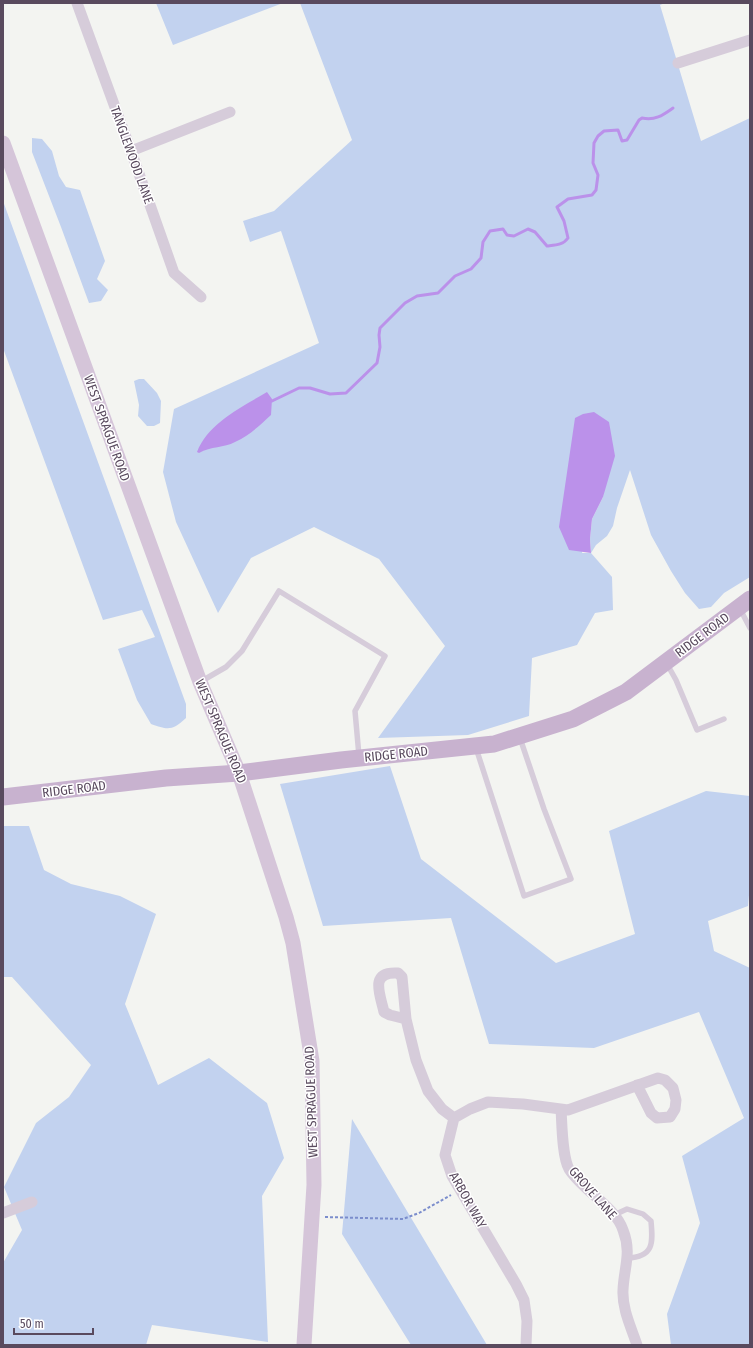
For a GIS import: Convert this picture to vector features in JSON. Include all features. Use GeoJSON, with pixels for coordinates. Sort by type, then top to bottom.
{"type":"FeatureCollection","features":[{"type":"Feature","properties":{"kind":"main road","name":"RIDGE ROAD"},"geometry":{"type":"LineString","coordinates":[[3,797],[166,778],[239,773],[359,758],[494,744],[573,719],[626,692],[745,603]]}},
{"type":"Feature","properties":{"kind":"street","name":"TANGLEWOOD LANE"},"geometry":{"type":"LineString","coordinates":[[77,3],[174,273],[201,297]]}},
{"type":"Feature","properties":{"kind":"street"},"geometry":{"type":"LineString","coordinates":[[678,63],[750,40]]}},
{"type":"Feature","properties":{"kind":"street"},"geometry":{"type":"LineString","coordinates":[[131,150],[230,112]]}},
{"type":"Feature","properties":{"kind":"street","name":"WEST SPRAGUE ROAD"},"geometry":{"type":"LineString","coordinates":[[3,143],[200,682],[239,773],[293,943],[312,1061],[314,1185],[304,1345]]}},
{"type":"Feature","properties":{"kind":"street"},"geometry":{"type":"LineString","coordinates":[[406,1019],[416,1060],[428,1092],[442,1108],[454,1118],[470,1109],[488,1102],[523,1104],[568,1110],[637,1085]]}},
{"type":"Feature","properties":{"kind":"street","name":"GROVE LANE"},"geometry":{"type":"LineString","coordinates":[[561,1109],[565,1157],[569,1168],[584,1187],[611,1210],[623,1229],[628,1254],[623,1290],[624,1310],[638,1345]]}},
{"type":"Feature","properties":{"kind":"street","name":"ARBOR WAY"},"geometry":{"type":"LineString","coordinates":[[454,1118],[445,1155],[452,1176],[524,1300],[527,1320],[526,1345]]}},
{"type":"Feature","properties":{"kind":"street"},"geometry":{"type":"LineString","coordinates":[[3,1213],[32,1202]]}},
{"type":"Feature","properties":{"kind":"lane"},"geometry":{"type":"LineString","coordinates":[[200,682],[226,667],[242,651],[279,591],[385,656],[355,711],[359,758]]}},
{"type":"Feature","properties":{"kind":"lane"},"geometry":{"type":"LineString","coordinates":[[745,603],[750,628]]}},
{"type":"Feature","properties":{"kind":"lane"},"geometry":{"type":"LineString","coordinates":[[666,662],[676,680],[697,730],[724,719]]}},
{"type":"Feature","properties":{"kind":"lane"},"geometry":{"type":"LineString","coordinates":[[475,746],[524,896],[571,879],[544,809],[520,736]]}},
{"type":"Feature","properties":{"kind":"lane"},"geometry":{"type":"LineString","coordinates":[[614,1215],[627,1209],[643,1214],[651,1221],[653,1236],[648,1252],[639,1258],[627,1258]]}},
{"type":"Feature","properties":{"kind":"path"},"geometry":{"type":"LineString","coordinates":[[312,1217],[403,1219],[419,1213],[461,1190]]}},
{"type":"Feature","properties":{"kind":"shaded area"},"geometry":{"type":"Polygon","coordinates":[[[156,3],[283,3],[173,45],[156,3]]]}},
{"type":"Feature","properties":{"kind":"shaded area"},"geometry":{"type":"Polygon","coordinates":[[[300,3],[665,3],[660,5],[701,141],[750,118],[750,577],[724,593],[711,607],[699,609],[685,593],[651,535],[630,470],[617,508],[613,526],[607,536],[596,545],[591,553],[612,577],[613,610],[595,613],[577,645],[532,658],[529,716],[468,735],[378,738],[445,646],[379,559],[314,527],[251,558],[218,613],[176,522],[163,472],[174,409],[319,343],[281,231],[250,242],[243,221],[274,211],[352,140],[300,3]],[[609,422],[582,553],[591,553],[590,539],[592,519],[603,497],[609,422]]]}},
{"type":"Feature","properties":{"kind":"shaded area"},"geometry":{"type":"Polygon","coordinates":[[[32,138],[42,139],[52,151],[59,176],[66,187],[80,190],[105,261],[97,279],[108,290],[101,301],[89,303],[32,152],[32,138]]]}},
{"type":"Feature","properties":{"kind":"shaded area"},"geometry":{"type":"Polygon","coordinates":[[[3,201],[186,704],[186,718],[170,728],[151,724],[137,700],[118,649],[155,637],[142,610],[103,620],[3,348],[3,201]]]}},
{"type":"Feature","properties":{"kind":"shaded area"},"geometry":{"type":"Polygon","coordinates":[[[144,379],[157,393],[161,401],[160,423],[154,426],[147,426],[138,416],[139,405],[134,381],[144,379]]]}},
{"type":"Feature","properties":{"kind":"shaded area"},"geometry":{"type":"Polygon","coordinates":[[[267,392],[272,399],[271,415],[240,440],[199,453],[197,452],[209,432],[217,424],[267,392]]]}},
{"type":"Feature","properties":{"kind":"shaded area"},"geometry":{"type":"Polygon","coordinates":[[[594,412],[609,422],[615,456],[603,497],[592,519],[590,539],[591,553],[569,550],[559,527],[575,418],[583,414],[594,412]]]}},
{"type":"Feature","properties":{"kind":"shaded area"},"geometry":{"type":"Polygon","coordinates":[[[390,766],[421,859],[556,963],[635,934],[609,831],[706,791],[750,796],[750,884],[748,906],[708,921],[714,951],[750,968],[750,1345],[671,1345],[667,1314],[700,1223],[682,1156],[744,1118],[699,1012],[594,1048],[489,1044],[451,918],[323,926],[280,784],[390,766]]]}},
{"type":"Feature","properties":{"kind":"shaded area"},"geometry":{"type":"Polygon","coordinates":[[[3,826],[29,826],[44,870],[71,884],[120,896],[156,914],[125,1004],[158,1085],[209,1058],[267,1103],[284,1158],[262,1196],[268,1342],[152,1325],[146,1345],[3,1345],[3,1263],[22,1230],[4,1187],[36,1123],[69,1097],[91,1065],[12,977],[3,977],[3,826]]]}},
{"type":"Feature","properties":{"kind":"shaded area"},"geometry":{"type":"Polygon","coordinates":[[[352,1119],[487,1345],[411,1345],[342,1234],[352,1119]]]}},
{"type":"Feature","properties":{"kind":"waterway"},"geometry":{"type":"LineString","coordinates":[[272,401],[299,388],[310,388],[330,394],[346,393],[377,363],[380,347],[380,328],[405,303],[417,296],[438,293],[455,276],[471,269],[481,258],[483,242],[490,231],[503,229],[507,235],[514,236],[528,229],[535,232],[547,246],[564,242],[568,238],[564,221],[557,207],[568,199],[592,195],[596,190],[598,175],[593,163],[594,143],[598,136],[604,131],[618,130],[622,141],[627,140],[639,120],[642,118],[651,119],[659,117],[673,108]]}}]}
